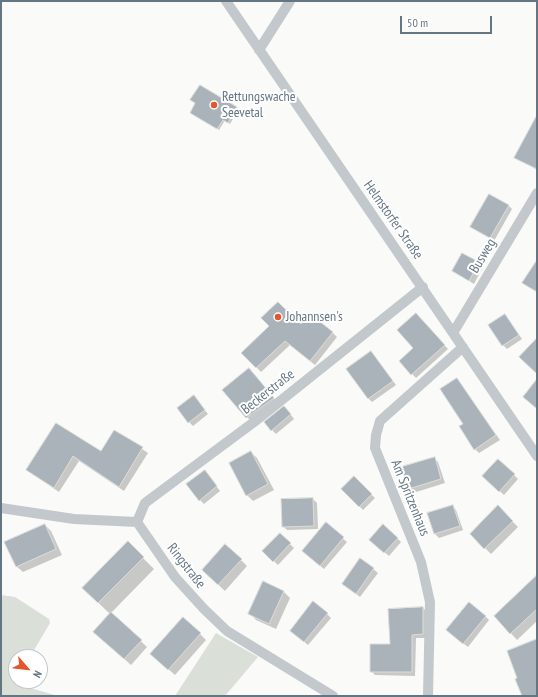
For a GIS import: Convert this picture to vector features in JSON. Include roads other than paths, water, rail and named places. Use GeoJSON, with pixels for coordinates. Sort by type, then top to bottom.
{"type":"FeatureCollection","features":[{"type":"Feature","properties":{"kind":"street","name":"Helmstorfer Straße"},"geometry":{"type":"LineString","coordinates":[[226,1],[423,287],[537,456]]}},
{"type":"Feature","properties":{"kind":"street"},"geometry":{"type":"LineString","coordinates":[[259,50],[290,1]]}},
{"type":"Feature","properties":{"kind":"street","name":"Busweg"},"geometry":{"type":"LineString","coordinates":[[453,333],[537,192]]}},
{"type":"Feature","properties":{"kind":"street","name":"Beckerstraße"},"geometry":{"type":"LineString","coordinates":[[137,522],[145,503],[254,422],[423,287]]}},
{"type":"Feature","properties":{"kind":"street","name":"Am Spritzenhaus"},"geometry":{"type":"LineString","coordinates":[[428,696],[430,602],[421,562],[375,448],[376,435],[380,422],[463,347]]}},
{"type":"Feature","properties":{"kind":"street"},"geometry":{"type":"LineString","coordinates":[[1,508],[74,519],[137,522]]}},
{"type":"Feature","properties":{"kind":"street","name":"Ringstraße"},"geometry":{"type":"LineString","coordinates":[[137,522],[174,577],[204,609],[227,630],[333,696]]}},
{"type":"Feature","properties":{"kind":"place","name":"Rettungswache Seevetal"},"geometry":{"type":"Point","coordinates":[214,105]}},
{"type":"Feature","properties":{"kind":"place","name":"Johannsen's"},"geometry":{"type":"Point","coordinates":[278,317]}}]}
